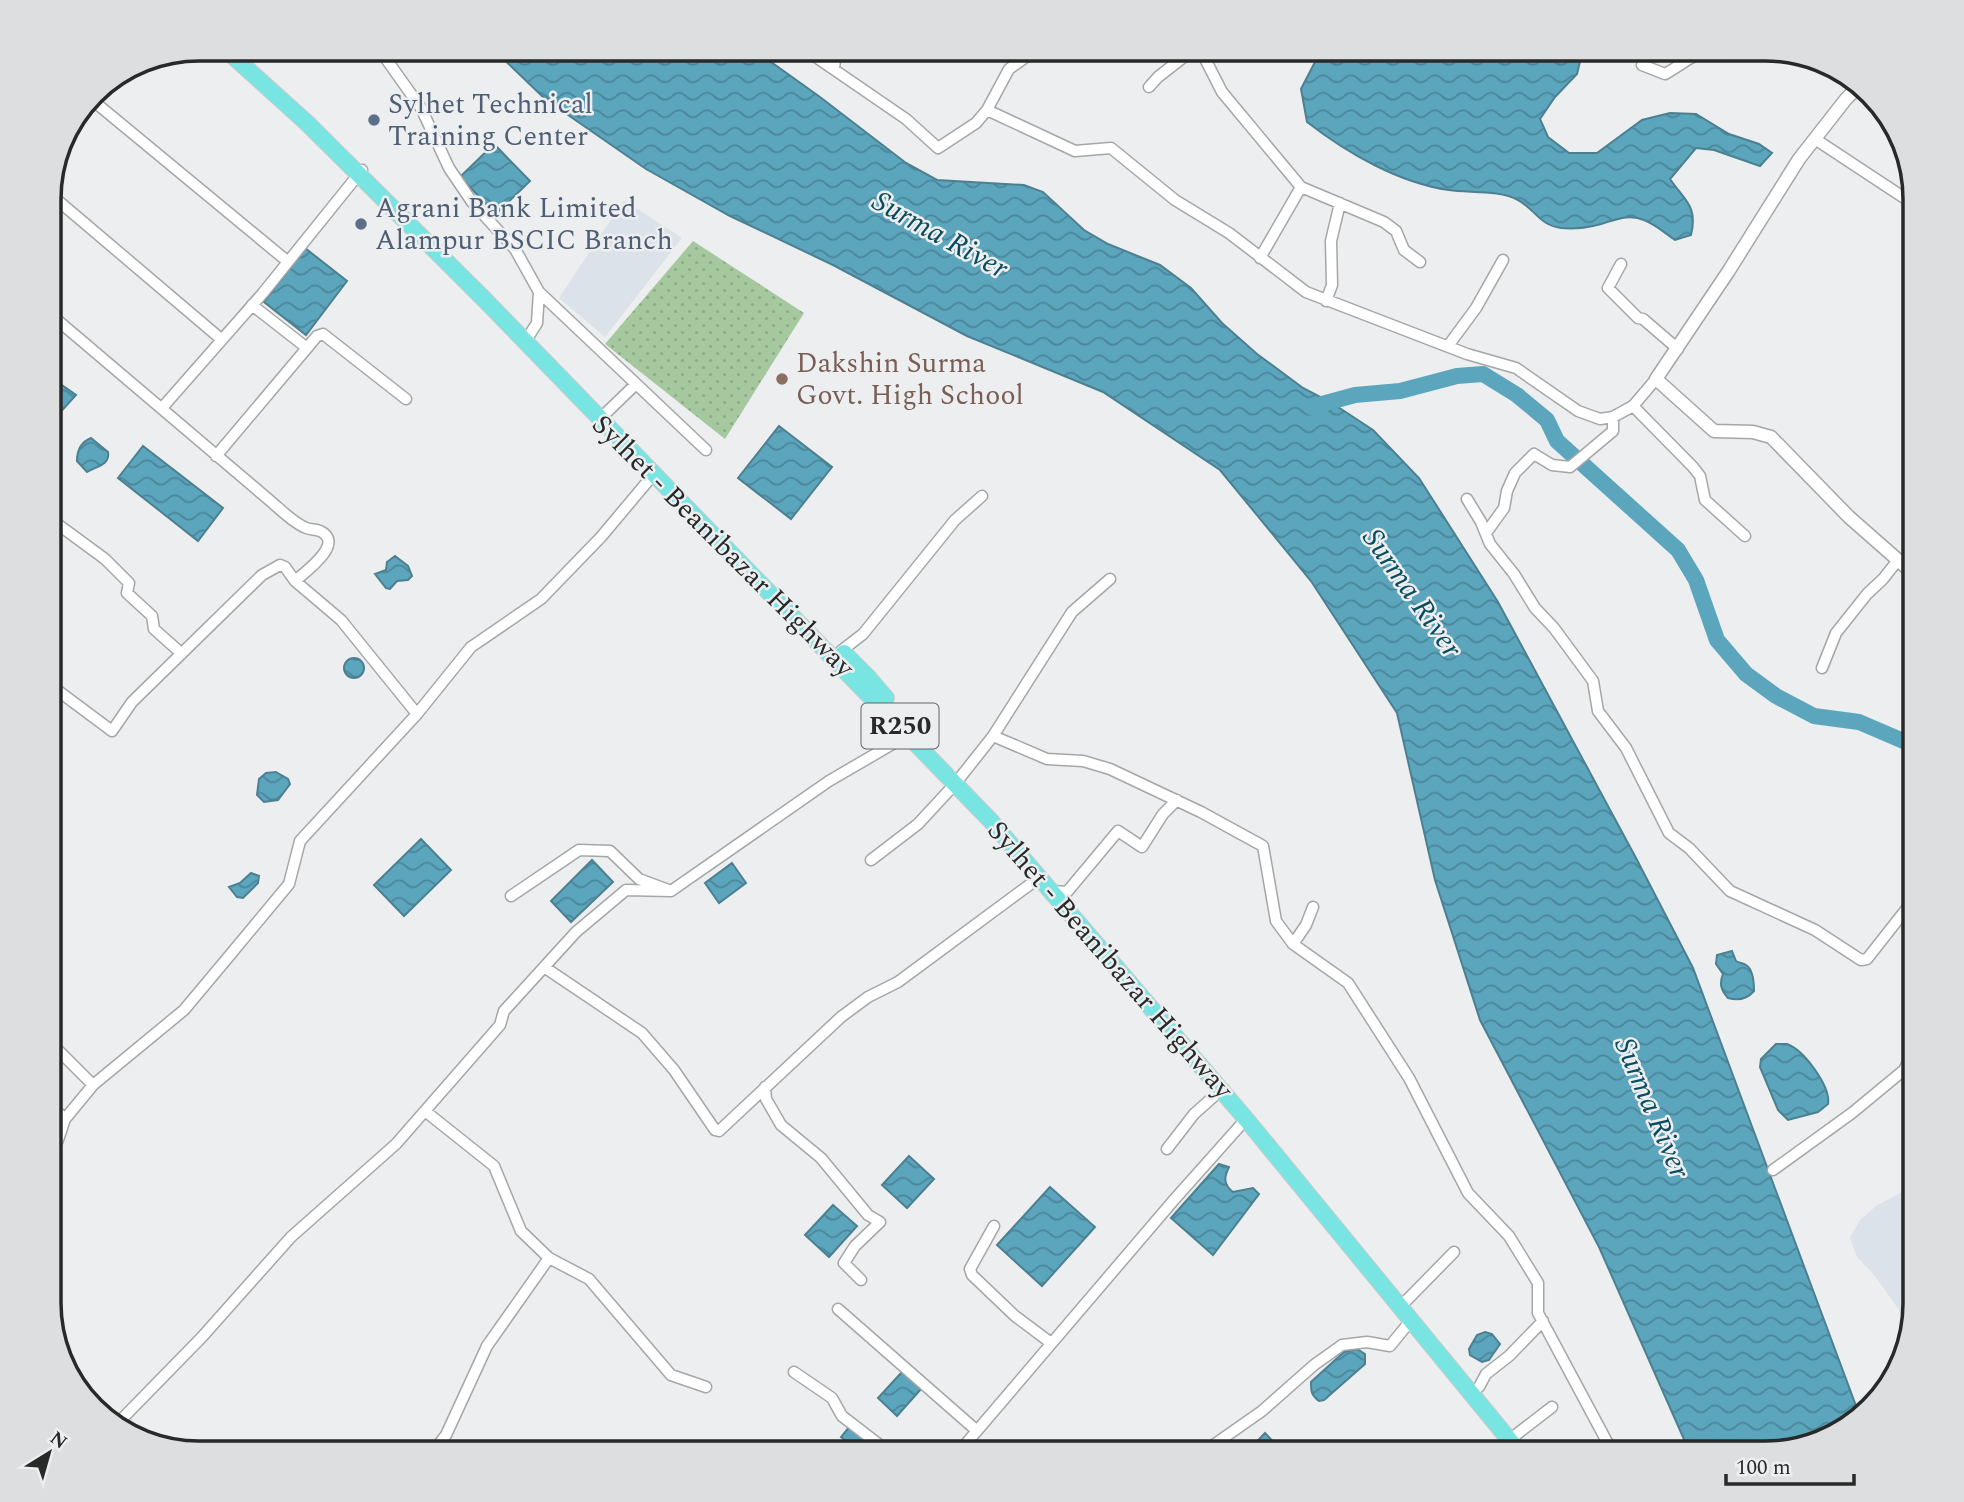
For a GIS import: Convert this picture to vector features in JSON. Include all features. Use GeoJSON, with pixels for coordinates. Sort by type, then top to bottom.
{"type":"FeatureCollection","features":[{"type":"Feature","properties":{"kind":"main road","name":"Sylhet - Beanibazar Highway"},"geometry":{"type":"LineString","coordinates":[[239,61],[310,120]]}},
{"type":"Feature","properties":{"kind":"main road","name":"Sylhet - Beanibazar Highway"},"geometry":{"type":"LineString","coordinates":[[249,61],[460,270],[653,475],[908,734],[1006,822],[1221,1090],[1510,1441]]}},
{"type":"Feature","properties":{"kind":"main road","name":"Sylhet - Beanibazar Highway"},"geometry":{"type":"LineString","coordinates":[[528,340],[606,413],[782,594],[868,677],[1040,877],[1060,891],[1522,1441]]}},
{"type":"Feature","properties":{"kind":"street"},"geometry":{"type":"LineString","coordinates":[[388,61],[421,108],[449,168],[472,202],[515,249],[539,292],[706,450]]}},
{"type":"Feature","properties":{"kind":"street"},"geometry":{"type":"LineString","coordinates":[[822,61],[906,119],[938,148],[976,123],[987,110],[1009,69],[1020,61]]}},
{"type":"Feature","properties":{"kind":"street"},"geometry":{"type":"LineString","coordinates":[[834,69],[835,61]]}},
{"type":"Feature","properties":{"kind":"street"},"geometry":{"type":"LineString","coordinates":[[1149,87],[1179,61]]}},
{"type":"Feature","properties":{"kind":"street"},"geometry":{"type":"LineString","coordinates":[[1206,61],[1222,92],[1301,187],[1384,222],[1396,230],[1404,250],[1420,262]]}},
{"type":"Feature","properties":{"kind":"street"},"geometry":{"type":"LineString","coordinates":[[1642,65],[1665,74],[1686,61]]}},
{"type":"Feature","properties":{"kind":"street"},"geometry":{"type":"LineString","coordinates":[[987,110],[1075,151],[1111,148],[1175,200],[1229,233],[1307,292],[1467,354],[1516,368],[1578,411],[1600,419],[1614,417],[1633,406],[1656,379],[1799,159],[1853,93]]}},
{"type":"Feature","properties":{"kind":"street"},"geometry":{"type":"LineString","coordinates":[[98,105],[287,261]]}},
{"type":"Feature","properties":{"kind":"street"},"geometry":{"type":"LineString","coordinates":[[1815,139],[1903,197]]}},
{"type":"Feature","properties":{"kind":"street"},"geometry":{"type":"LineString","coordinates":[[162,408],[361,172]]}},
{"type":"Feature","properties":{"kind":"street"},"geometry":{"type":"LineString","coordinates":[[1260,258],[1301,187]]}},
{"type":"Feature","properties":{"kind":"street"},"geometry":{"type":"LineString","coordinates":[[1326,300],[1332,285],[1331,241],[1339,203]]}},
{"type":"Feature","properties":{"kind":"street"},"geometry":{"type":"LineString","coordinates":[[62,204],[221,339]]}},
{"type":"Feature","properties":{"kind":"street"},"geometry":{"type":"LineString","coordinates":[[1448,346],[1476,308],[1503,260]]}},
{"type":"Feature","properties":{"kind":"street"},"geometry":{"type":"LineString","coordinates":[[1621,264],[1608,288],[1638,318],[1643,319],[1678,348]]}},
{"type":"Feature","properties":{"kind":"street"},"geometry":{"type":"LineString","coordinates":[[528,340],[537,323],[539,292]]}},
{"type":"Feature","properties":{"kind":"street"},"geometry":{"type":"LineString","coordinates":[[251,305],[307,348]]}},
{"type":"Feature","properties":{"kind":"street"},"geometry":{"type":"LineString","coordinates":[[62,324],[216,456],[304,527],[322,532],[327,537],[328,546],[323,557],[295,581]]}},
{"type":"Feature","properties":{"kind":"street"},"geometry":{"type":"LineString","coordinates":[[216,456],[317,336],[323,334],[406,399]]}},
{"type":"Feature","properties":{"kind":"street"},"geometry":{"type":"LineString","coordinates":[[1656,379],[1714,431],[1753,432],[1771,437],[1849,517],[1903,564]]}},
{"type":"Feature","properties":{"kind":"street"},"geometry":{"type":"LineString","coordinates":[[606,413],[636,384]]}},
{"type":"Feature","properties":{"kind":"street"},"geometry":{"type":"LineString","coordinates":[[1633,406],[1693,467],[1700,477],[1705,500],[1745,536]]}},
{"type":"Feature","properties":{"kind":"street"},"geometry":{"type":"LineString","coordinates":[[1486,533],[1504,508],[1507,491],[1515,473],[1534,454],[1552,465],[1570,467],[1613,431],[1614,417]]}},
{"type":"Feature","properties":{"kind":"street"},"geometry":{"type":"LineString","coordinates":[[62,1128],[65,1119],[93,1085],[192,1000],[289,884],[300,841],[417,714],[471,647],[541,599],[601,537],[653,475]]}},
{"type":"Feature","properties":{"kind":"street"},"geometry":{"type":"LineString","coordinates":[[841,651],[863,634],[955,520],[982,496]]}},
{"type":"Feature","properties":{"kind":"street"},"geometry":{"type":"LineString","coordinates":[[1467,499],[1490,544],[1514,574],[1535,608],[1554,628],[1593,681],[1598,710],[1626,748],[1669,833],[1689,848],[1730,891],[1815,930],[1861,960],[1867,959],[1903,913]]}},
{"type":"Feature","properties":{"kind":"street"},"geometry":{"type":"LineString","coordinates":[[62,527],[105,559],[129,583],[127,593],[152,616],[154,628],[181,653]]}},
{"type":"Feature","properties":{"kind":"street"},"geometry":{"type":"LineString","coordinates":[[1822,668],[1836,633],[1898,560]]}},
{"type":"Feature","properties":{"kind":"street"},"geometry":{"type":"LineString","coordinates":[[62,694],[112,731],[132,702],[181,653],[262,575],[281,565],[295,581],[341,620],[417,714]]}},
{"type":"Feature","properties":{"kind":"street"},"geometry":{"type":"LineString","coordinates":[[871,860],[918,824],[958,781],[993,736],[1072,612],[1110,579]]}},
{"type":"Feature","properties":{"kind":"street"},"geometry":{"type":"LineString","coordinates":[[123,1418],[202,1337],[291,1237],[396,1144],[500,1025],[504,1011],[576,932],[626,890],[671,891],[829,781],[908,734]]}},
{"type":"Feature","properties":{"kind":"street"},"geometry":{"type":"LineString","coordinates":[[993,736],[1047,758],[1083,761],[1110,769],[1177,800],[1263,846],[1276,921],[1293,944],[1348,983],[1409,1078],[1468,1193],[1509,1236],[1538,1283],[1538,1313],[1607,1441]]}},
{"type":"Feature","properties":{"kind":"street"},"geometry":{"type":"LineString","coordinates":[[1060,891],[1118,831],[1142,848],[1163,814],[1177,800]]}},
{"type":"Feature","properties":{"kind":"street"},"geometry":{"type":"LineString","coordinates":[[511,896],[579,850],[610,852],[639,879],[671,891]]}},
{"type":"Feature","properties":{"kind":"street"},"geometry":{"type":"LineString","coordinates":[[544,967],[642,1033],[674,1070],[715,1130],[723,1129],[841,1017],[868,997],[898,982],[1040,877]]}},
{"type":"Feature","properties":{"kind":"street"},"geometry":{"type":"LineString","coordinates":[[1293,944],[1307,925],[1313,907]]}},
{"type":"Feature","properties":{"kind":"street"},"geometry":{"type":"LineString","coordinates":[[62,1054],[93,1085]]}},
{"type":"Feature","properties":{"kind":"street"},"geometry":{"type":"LineString","coordinates":[[1773,1170],[1852,1113],[1903,1071]]}},
{"type":"Feature","properties":{"kind":"street"},"geometry":{"type":"LineString","coordinates":[[765,1087],[766,1099],[781,1125],[821,1158],[868,1215],[880,1222],[855,1246],[844,1262],[860,1280]]}},
{"type":"Feature","properties":{"kind":"street"},"geometry":{"type":"LineString","coordinates":[[1167,1149],[1195,1114],[1221,1090]]}},
{"type":"Feature","properties":{"kind":"street"},"geometry":{"type":"LineString","coordinates":[[425,1111],[495,1166],[521,1231],[549,1258],[589,1279],[671,1375],[706,1387]]}},
{"type":"Feature","properties":{"kind":"street"},"geometry":{"type":"LineString","coordinates":[[62,1116],[65,1119]]}},
{"type":"Feature","properties":{"kind":"street"},"geometry":{"type":"LineString","coordinates":[[967,1441],[1246,1119]]}},
{"type":"Feature","properties":{"kind":"street"},"geometry":{"type":"LineString","coordinates":[[993,1226],[970,1269],[972,1275],[1015,1317],[1051,1343]]}},
{"type":"Feature","properties":{"kind":"street"},"geometry":{"type":"LineString","coordinates":[[1406,1301],[1454,1252]]}},
{"type":"Feature","properties":{"kind":"street"},"geometry":{"type":"LineString","coordinates":[[441,1441],[487,1346],[549,1258]]}},
{"type":"Feature","properties":{"kind":"street"},"geometry":{"type":"LineString","coordinates":[[838,1309],[976,1430]]}},
{"type":"Feature","properties":{"kind":"street"},"geometry":{"type":"LineString","coordinates":[[1219,1441],[1262,1411],[1314,1365],[1342,1345],[1367,1342],[1390,1346],[1412,1319]]}},
{"type":"Feature","properties":{"kind":"street"},"geometry":{"type":"LineString","coordinates":[[1479,1387],[1486,1374],[1509,1356],[1543,1321]]}},
{"type":"Feature","properties":{"kind":"street"},"geometry":{"type":"LineString","coordinates":[[794,1372],[832,1398],[842,1416],[874,1441]]}},
{"type":"Feature","properties":{"kind":"street"},"geometry":{"type":"LineString","coordinates":[[1517,1434],[1552,1407]]}},
{"type":"Feature","properties":{"kind":"shaded area"},"geometry":{"type":"Polygon","coordinates":[[[624,200],[682,238],[605,337],[559,298],[624,200]]]}},
{"type":"Feature","properties":{"kind":"shaded area"},"geometry":{"type":"Polygon","coordinates":[[[1903,1191],[1901,1317],[1875,1276],[1857,1257],[1850,1238],[1860,1220],[1876,1206],[1903,1191]]]}},
{"type":"Feature","properties":{"kind":"green space"},"geometry":{"type":"Polygon","coordinates":[[[693,241],[804,313],[725,439],[605,344],[693,241]]]}},
{"type":"Feature","properties":{"kind":"water","name":"Surma River"},"geometry":{"type":"Polygon","coordinates":[[[505,61],[770,61],[906,163],[937,180],[1024,185],[1043,192],[1084,230],[1108,244],[1160,265],[1191,288],[1222,323],[1257,354],[1303,388],[1373,430],[1419,478],[1498,602],[1693,968],[1856,1407],[1826,1427],[1783,1440],[1685,1441],[1599,1247],[1480,1020],[1435,880],[1397,713],[1311,581],[1220,470],[1103,392],[967,336],[833,265],[730,216],[646,169],[545,99],[505,61]]]}},
{"type":"Feature","properties":{"kind":"water"},"geometry":{"type":"Polygon","coordinates":[[[1580,61],[1577,74],[1555,97],[1540,119],[1548,137],[1569,153],[1597,153],[1642,120],[1670,113],[1696,114],[1729,134],[1759,144],[1772,153],[1760,166],[1714,150],[1696,148],[1670,179],[1689,204],[1693,217],[1691,235],[1675,240],[1652,224],[1631,217],[1599,225],[1561,228],[1547,224],[1524,204],[1511,197],[1449,190],[1411,181],[1374,165],[1339,145],[1307,122],[1301,89],[1315,62],[1580,61]]]}},
{"type":"Feature","properties":{"kind":"water"},"geometry":{"type":"Polygon","coordinates":[[[494,144],[530,181],[496,214],[460,177],[494,144]]]}},
{"type":"Feature","properties":{"kind":"water"},"geometry":{"type":"Polygon","coordinates":[[[305,248],[347,281],[306,335],[264,302],[305,248]]]}},
{"type":"Feature","properties":{"kind":"water"},"geometry":{"type":"Polygon","coordinates":[[[62,385],[76,395],[62,411],[62,385]]]}},
{"type":"Feature","properties":{"kind":"water"},"geometry":{"type":"Polygon","coordinates":[[[779,426],[832,467],[791,519],[738,478],[779,426]]]}},
{"type":"Feature","properties":{"kind":"water"},"geometry":{"type":"Polygon","coordinates":[[[91,438],[108,452],[108,456],[102,465],[87,472],[77,461],[77,457],[82,444],[91,438]]]}},
{"type":"Feature","properties":{"kind":"water"},"geometry":{"type":"Polygon","coordinates":[[[143,446],[223,508],[198,541],[118,478],[143,446]]]}},
{"type":"Feature","properties":{"kind":"water"},"geometry":{"type":"Polygon","coordinates":[[[395,556],[408,566],[412,576],[408,580],[397,581],[390,589],[386,588],[375,574],[386,570],[387,562],[395,556]]]}},
{"type":"Feature","properties":{"kind":"water"},"geometry":{"type":"Polygon","coordinates":[[[354,658],[361,661],[364,668],[361,675],[354,678],[347,675],[344,668],[347,661],[354,658]]]}},
{"type":"Feature","properties":{"kind":"water"},"geometry":{"type":"Polygon","coordinates":[[[276,772],[288,779],[290,784],[278,800],[264,802],[257,795],[259,779],[266,773],[276,772]]]}},
{"type":"Feature","properties":{"kind":"water"},"geometry":{"type":"Polygon","coordinates":[[[421,839],[451,870],[404,916],[374,885],[421,839]]]}},
{"type":"Feature","properties":{"kind":"water"},"geometry":{"type":"Polygon","coordinates":[[[592,860],[613,882],[571,922],[551,901],[592,860]]]}},
{"type":"Feature","properties":{"kind":"water"},"geometry":{"type":"Polygon","coordinates":[[[732,863],[746,883],[719,903],[705,883],[732,863]]]}},
{"type":"Feature","properties":{"kind":"water"},"geometry":{"type":"Polygon","coordinates":[[[251,873],[259,876],[258,883],[243,898],[237,897],[229,887],[240,883],[251,873]]]}},
{"type":"Feature","properties":{"kind":"water"},"geometry":{"type":"Polygon","coordinates":[[[1732,951],[1736,961],[1745,964],[1753,976],[1754,991],[1742,999],[1728,998],[1722,990],[1723,974],[1716,964],[1717,955],[1732,951]]]}},
{"type":"Feature","properties":{"kind":"water"},"geometry":{"type":"Polygon","coordinates":[[[1776,1044],[1787,1044],[1794,1048],[1821,1079],[1828,1104],[1818,1112],[1788,1120],[1778,1110],[1760,1067],[1761,1059],[1776,1044]]]}},
{"type":"Feature","properties":{"kind":"water"},"geometry":{"type":"Polygon","coordinates":[[[909,1156],[934,1179],[907,1208],[882,1185],[909,1156]]]}},
{"type":"Feature","properties":{"kind":"water"},"geometry":{"type":"Polygon","coordinates":[[[1219,1164],[1229,1167],[1225,1180],[1233,1192],[1253,1188],[1259,1194],[1213,1255],[1171,1218],[1219,1164]]]}},
{"type":"Feature","properties":{"kind":"water"},"geometry":{"type":"Polygon","coordinates":[[[1050,1187],[1095,1227],[1042,1286],[997,1245],[1050,1187]]]}},
{"type":"Feature","properties":{"kind":"water"},"geometry":{"type":"Polygon","coordinates":[[[833,1205],[857,1226],[829,1257],[805,1235],[833,1205]]]}},
{"type":"Feature","properties":{"kind":"water"},"geometry":{"type":"Polygon","coordinates":[[[1485,1332],[1492,1334],[1500,1344],[1489,1360],[1482,1362],[1470,1355],[1469,1349],[1477,1335],[1485,1332]]]}},
{"type":"Feature","properties":{"kind":"water"},"geometry":{"type":"Polygon","coordinates":[[[1357,1349],[1365,1354],[1365,1364],[1324,1400],[1319,1401],[1314,1397],[1311,1382],[1344,1352],[1357,1349]]]}},
{"type":"Feature","properties":{"kind":"water"},"geometry":{"type":"Polygon","coordinates":[[[902,1372],[921,1389],[897,1416],[878,1398],[902,1372]]]}},
{"type":"Feature","properties":{"kind":"water"},"geometry":{"type":"Polygon","coordinates":[[[850,1426],[870,1441],[846,1441],[841,1437],[850,1426]]]}},
{"type":"Feature","properties":{"kind":"water"},"geometry":{"type":"Polygon","coordinates":[[[1265,1433],[1273,1441],[1257,1441],[1265,1433]]]}},
{"type":"Feature","properties":{"kind":"waterway"},"geometry":{"type":"LineString","coordinates":[[1311,407],[1355,395],[1400,391],[1457,376],[1483,374],[1517,395],[1547,420],[1557,441],[1678,550],[1696,580],[1717,640],[1746,674],[1776,696],[1814,716],[1859,722],[1903,741]]}},
{"type":"Feature","properties":{"kind":"place","name":"Sylhet Technical Training Center"},"geometry":{"type":"Point","coordinates":[374,120]}},
{"type":"Feature","properties":{"kind":"place","name":"Agrani Bank Limited Alampur BSCIC Branch"},"geometry":{"type":"Point","coordinates":[361,224]}},
{"type":"Feature","properties":{"kind":"place","name":"Dakshin Surma Govt. High School"},"geometry":{"type":"Point","coordinates":[782,379]}}]}
